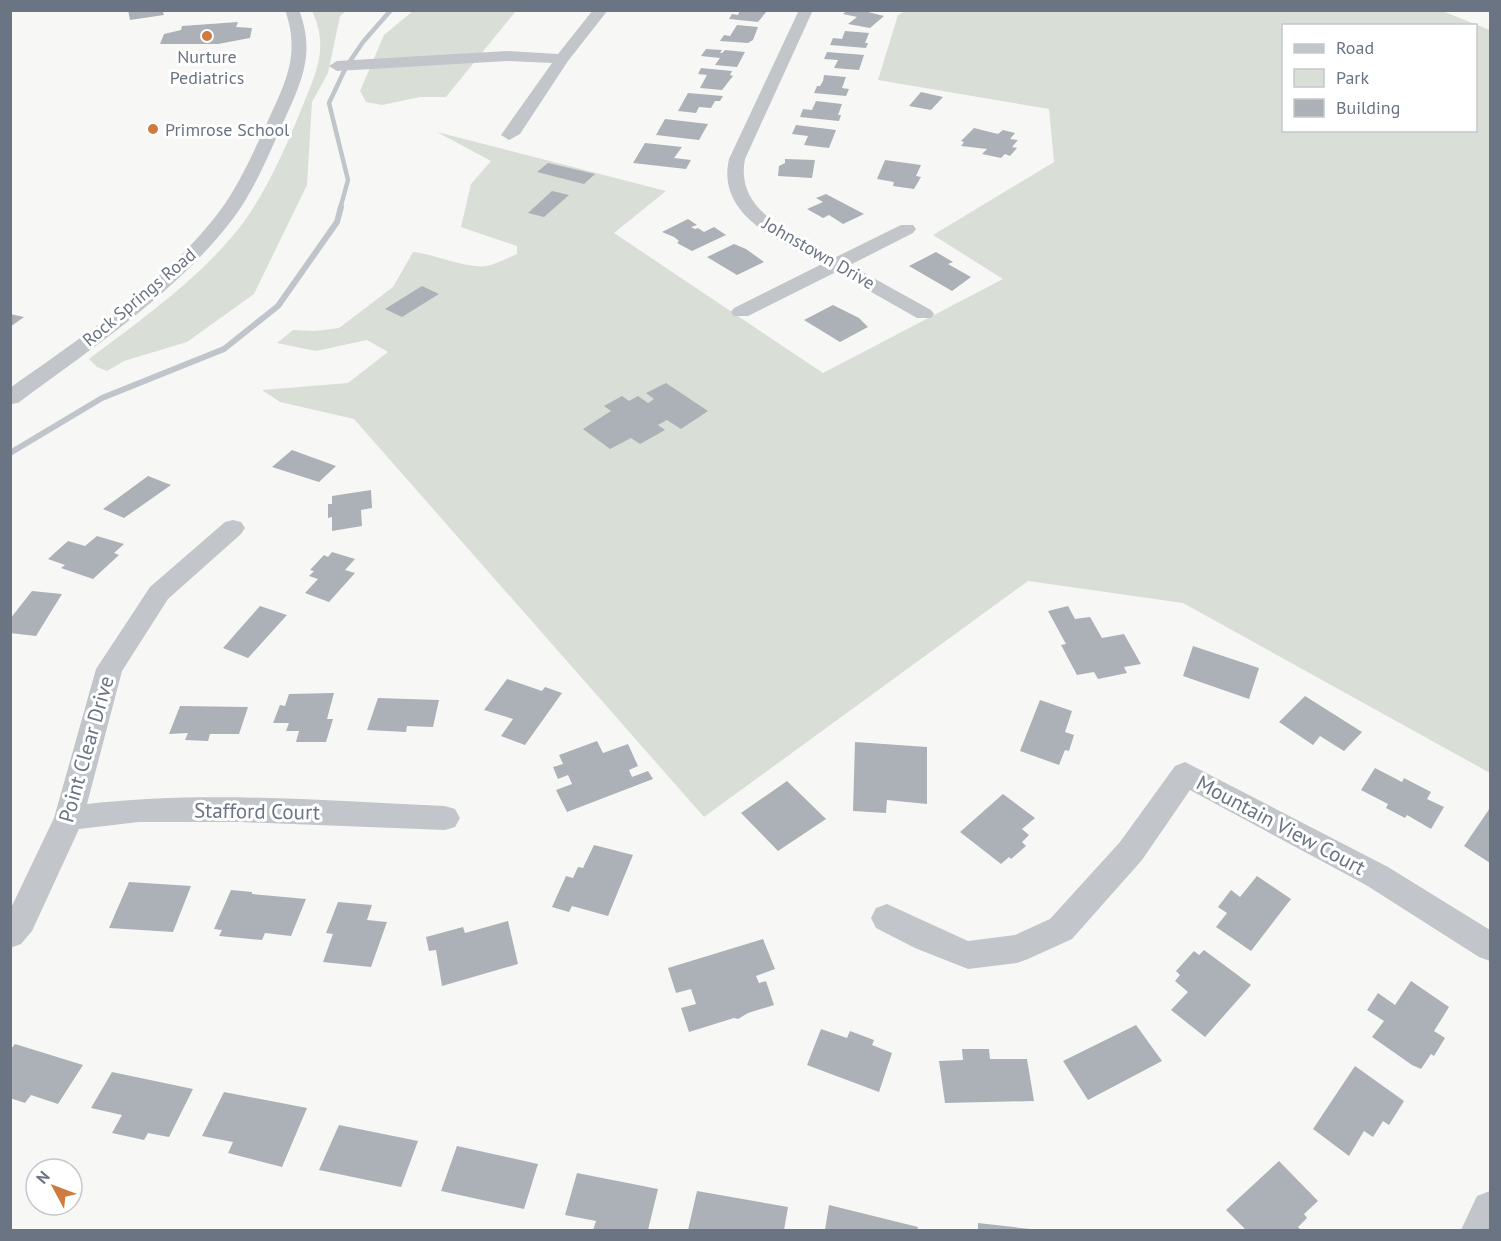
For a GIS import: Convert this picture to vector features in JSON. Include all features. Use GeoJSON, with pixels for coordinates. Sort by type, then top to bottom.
{"type":"FeatureCollection","features":[{"type":"Feature","properties":{"kind":"street","name":"Rock Springs Road"},"geometry":{"type":"LineString","coordinates":[[10,398],[119,317],[193,254],[226,215],[248,179],[296,76],[309,66],[301,51],[300,27],[292,10]]}},
{"type":"Feature","properties":{"kind":"street"},"geometry":{"type":"LineString","coordinates":[[494,127],[512,133],[561,59],[601,10]]}},
{"type":"Feature","properties":{"kind":"street","name":"Johnstown Drive"},"geometry":{"type":"LineString","coordinates":[[806,10],[763,101],[733,174],[745,204],[759,221],[924,314]]}},
{"type":"Feature","properties":{"kind":"street"},"geometry":{"type":"LineString","coordinates":[[309,66],[507,56],[561,59]]}},
{"type":"Feature","properties":{"kind":"street"},"geometry":{"type":"LineString","coordinates":[[741,312],[907,229]]}},
{"type":"Feature","properties":{"kind":"street","name":"Point Clear Drive"},"geometry":{"type":"LineString","coordinates":[[10,934],[21,921],[69,818],[108,669],[159,593],[233,528]]}},
{"type":"Feature","properties":{"kind":"street","name":"Mountain View Court"},"geometry":{"type":"LineString","coordinates":[[887,918],[926,938],[968,954],[1017,949],[1061,929],[1131,850],[1185,774],[1377,876],[1491,947]]}},
{"type":"Feature","properties":{"kind":"street","name":"Stafford Court"},"geometry":{"type":"LineString","coordinates":[[69,818],[139,810],[239,810],[445,818]]}},
{"type":"Feature","properties":{"kind":"street"},"geometry":{"type":"LineString","coordinates":[[1479,1230],[1491,1209]]}},
{"type":"Feature","properties":{"kind":"green space"},"geometry":{"type":"Polygon","coordinates":[[[907,10],[1442,11],[1475,24],[1282,24],[1282,132],[1477,132],[1477,25],[1490,30],[1490,773],[1183,603],[1028,581],[704,817],[354,419],[280,402],[262,390],[348,383],[388,352],[367,340],[316,351],[277,343],[293,330],[315,331],[339,328],[393,287],[413,252],[478,266],[494,264],[517,254],[517,246],[461,227],[471,184],[491,161],[437,132],[666,191],[614,233],[823,373],[1003,279],[933,235],[1054,162],[1049,109],[878,80],[898,15],[907,10]]]}},
{"type":"Feature","properties":{"kind":"green space"},"geometry":{"type":"Polygon","coordinates":[[[312,11],[346,11],[340,16],[328,73],[312,102],[307,185],[254,294],[187,342],[124,361],[107,371],[97,367],[89,359],[174,294],[214,257],[232,237],[256,203],[283,151],[315,73],[320,38],[312,11]]]}},
{"type":"Feature","properties":{"kind":"green space"},"geometry":{"type":"Polygon","coordinates":[[[413,11],[516,11],[446,97],[420,97],[382,105],[366,102],[360,91],[384,35],[413,11]]]}},
{"type":"Feature","properties":{"kind":"building"},"geometry":{"type":"Polygon","coordinates":[[[128,10],[162,10],[164,15],[130,20],[128,10]]]}},
{"type":"Feature","properties":{"kind":"building"},"geometry":{"type":"Polygon","coordinates":[[[740,10],[767,11],[758,22],[729,19],[732,14],[738,15],[740,10]]]}},
{"type":"Feature","properties":{"kind":"building"},"geometry":{"type":"Polygon","coordinates":[[[848,10],[860,10],[884,16],[870,28],[848,24],[857,17],[843,14],[848,10]]]}},
{"type":"Feature","properties":{"kind":"building","name":"Nurture Pediatrics"},"geometry":{"type":"Polygon","coordinates":[[[238,22],[236,27],[252,28],[250,38],[218,44],[160,44],[164,34],[181,30],[182,26],[238,22]]]}},
{"type":"Feature","properties":{"kind":"building"},"geometry":{"type":"Polygon","coordinates":[[[737,25],[758,27],[753,40],[748,43],[720,41],[724,35],[730,36],[737,25]]]}},
{"type":"Feature","properties":{"kind":"building"},"geometry":{"type":"Polygon","coordinates":[[[845,31],[869,33],[865,43],[868,43],[866,48],[830,45],[833,38],[842,39],[845,31]]]}},
{"type":"Feature","properties":{"kind":"building"},"geometry":{"type":"Polygon","coordinates":[[[706,49],[722,50],[720,53],[725,50],[745,52],[737,67],[715,65],[720,58],[701,56],[706,49]]]}},
{"type":"Feature","properties":{"kind":"building"},"geometry":{"type":"Polygon","coordinates":[[[827,52],[864,55],[859,70],[834,68],[838,60],[824,59],[827,52]]]}},
{"type":"Feature","properties":{"kind":"building"},"geometry":{"type":"Polygon","coordinates":[[[701,68],[732,71],[730,75],[733,76],[722,90],[700,88],[707,75],[698,74],[701,68]]]}},
{"type":"Feature","properties":{"kind":"building"},"geometry":{"type":"Polygon","coordinates":[[[824,75],[846,77],[842,88],[849,89],[846,96],[814,93],[823,81],[824,75]]]}},
{"type":"Feature","properties":{"kind":"building"},"geometry":{"type":"Polygon","coordinates":[[[921,92],[943,97],[931,110],[909,106],[921,92]]]}},
{"type":"Feature","properties":{"kind":"building"},"geometry":{"type":"Polygon","coordinates":[[[688,93],[723,96],[720,101],[715,101],[711,108],[699,107],[696,113],[678,111],[688,93]]]}},
{"type":"Feature","properties":{"kind":"building"},"geometry":{"type":"Polygon","coordinates":[[[816,101],[842,104],[838,115],[841,115],[839,121],[800,117],[803,109],[812,110],[816,101]]]}},
{"type":"Feature","properties":{"kind":"building"},"geometry":{"type":"Polygon","coordinates":[[[665,119],[708,124],[699,140],[656,135],[665,119]]]}},
{"type":"Feature","properties":{"kind":"building"},"geometry":{"type":"Polygon","coordinates":[[[796,125],[836,130],[829,148],[804,145],[808,136],[792,134],[796,125]]]}},
{"type":"Feature","properties":{"kind":"building"},"geometry":{"type":"Polygon","coordinates":[[[974,128],[998,134],[1003,130],[1015,133],[1010,139],[1018,140],[1012,147],[1017,148],[1010,156],[1005,154],[1001,158],[982,154],[987,149],[961,146],[964,142],[961,141],[974,128]]]}},
{"type":"Feature","properties":{"kind":"building"},"geometry":{"type":"Polygon","coordinates":[[[645,143],[682,147],[674,158],[691,160],[686,169],[633,163],[645,143]]]}},
{"type":"Feature","properties":{"kind":"building"},"geometry":{"type":"Polygon","coordinates":[[[785,159],[815,160],[812,178],[778,176],[779,166],[785,163],[785,159]]]}},
{"type":"Feature","properties":{"kind":"building"},"geometry":{"type":"Polygon","coordinates":[[[885,160],[921,165],[916,176],[921,177],[914,189],[893,186],[894,182],[877,179],[885,160]]]}},
{"type":"Feature","properties":{"kind":"building"},"geometry":{"type":"Polygon","coordinates":[[[548,163],[595,174],[584,184],[537,172],[548,163]]]}},
{"type":"Feature","properties":{"kind":"building"},"geometry":{"type":"Polygon","coordinates":[[[552,191],[569,195],[544,217],[528,213],[552,191]]]}},
{"type":"Feature","properties":{"kind":"building"},"geometry":{"type":"Polygon","coordinates":[[[826,194],[864,214],[843,224],[829,215],[823,218],[807,209],[823,202],[816,198],[826,194]]]}},
{"type":"Feature","properties":{"kind":"building"},"geometry":{"type":"Polygon","coordinates":[[[688,219],[697,225],[691,227],[695,229],[698,228],[704,232],[714,227],[726,235],[692,251],[677,243],[679,241],[674,237],[662,232],[688,219]]]}},
{"type":"Feature","properties":{"kind":"building"},"geometry":{"type":"Polygon","coordinates":[[[734,244],[746,249],[764,262],[737,275],[707,257],[734,244]]]}},
{"type":"Feature","properties":{"kind":"building"},"geometry":{"type":"Polygon","coordinates":[[[936,252],[953,262],[948,264],[971,277],[952,291],[909,266],[936,252]]]}},
{"type":"Feature","properties":{"kind":"building"},"geometry":{"type":"Polygon","coordinates":[[[422,286],[439,294],[402,317],[385,309],[422,286]]]}},
{"type":"Feature","properties":{"kind":"building"},"geometry":{"type":"Polygon","coordinates":[[[833,305],[859,318],[868,327],[840,342],[804,320],[833,305]]]}},
{"type":"Feature","properties":{"kind":"building"},"geometry":{"type":"Polygon","coordinates":[[[10,314],[24,317],[10,327],[10,314]]]}},
{"type":"Feature","properties":{"kind":"building"},"geometry":{"type":"Polygon","coordinates":[[[666,383],[708,411],[681,429],[667,420],[658,425],[665,430],[640,444],[631,438],[610,449],[583,429],[611,411],[604,406],[622,396],[629,401],[638,396],[648,403],[654,399],[646,393],[666,383]]]}},
{"type":"Feature","properties":{"kind":"building"},"geometry":{"type":"Polygon","coordinates":[[[292,450],[336,466],[319,482],[272,467],[292,450]]]}},
{"type":"Feature","properties":{"kind":"building"},"geometry":{"type":"Polygon","coordinates":[[[148,476],[171,485],[124,518],[103,509],[148,476]]]}},
{"type":"Feature","properties":{"kind":"building"},"geometry":{"type":"Polygon","coordinates":[[[371,490],[372,508],[361,510],[362,526],[332,531],[332,517],[328,518],[328,504],[332,504],[332,496],[371,490]]]}},
{"type":"Feature","properties":{"kind":"building"},"geometry":{"type":"Polygon","coordinates":[[[97,536],[124,544],[114,553],[119,555],[93,579],[61,568],[65,565],[48,559],[68,541],[85,546],[97,536]]]}},
{"type":"Feature","properties":{"kind":"building"},"geometry":{"type":"Polygon","coordinates":[[[332,552],[355,559],[345,570],[355,573],[329,602],[305,593],[318,579],[309,576],[314,571],[310,570],[324,555],[328,557],[332,552]]]}},
{"type":"Feature","properties":{"kind":"building"},"geometry":{"type":"Polygon","coordinates":[[[32,591],[62,594],[36,636],[10,633],[10,619],[32,591]]]}},
{"type":"Feature","properties":{"kind":"building"},"geometry":{"type":"Polygon","coordinates":[[[260,606],[287,615],[248,658],[223,648],[260,606]]]}},
{"type":"Feature","properties":{"kind":"building"},"geometry":{"type":"Polygon","coordinates":[[[1068,606],[1075,619],[1090,617],[1102,638],[1124,634],[1141,664],[1124,667],[1127,673],[1098,679],[1094,672],[1077,675],[1061,645],[1066,644],[1048,611],[1068,606]]]}},
{"type":"Feature","properties":{"kind":"building"},"geometry":{"type":"Polygon","coordinates":[[[1193,646],[1259,668],[1249,699],[1183,676],[1193,646]]]}},
{"type":"Feature","properties":{"kind":"building"},"geometry":{"type":"Polygon","coordinates":[[[507,679],[542,691],[545,687],[562,693],[525,745],[501,736],[513,719],[484,710],[507,679]]]}},
{"type":"Feature","properties":{"kind":"building"},"geometry":{"type":"Polygon","coordinates":[[[334,693],[327,719],[333,719],[326,742],[296,742],[299,731],[286,731],[289,723],[273,723],[280,705],[285,706],[289,694],[334,693]]]}},
{"type":"Feature","properties":{"kind":"building"},"geometry":{"type":"Polygon","coordinates":[[[1305,696],[1362,732],[1344,751],[1320,736],[1313,745],[1279,722],[1305,696]]]}},
{"type":"Feature","properties":{"kind":"building"},"geometry":{"type":"Polygon","coordinates":[[[378,698],[439,700],[433,727],[407,726],[406,732],[367,730],[378,698]]]}},
{"type":"Feature","properties":{"kind":"building"},"geometry":{"type":"Polygon","coordinates":[[[1040,700],[1072,711],[1065,732],[1074,735],[1069,751],[1065,750],[1059,765],[1020,751],[1040,700]]]}},
{"type":"Feature","properties":{"kind":"building"},"geometry":{"type":"Polygon","coordinates":[[[180,706],[248,707],[239,734],[210,734],[208,741],[185,740],[188,733],[169,734],[180,706]]]}},
{"type":"Feature","properties":{"kind":"building"},"geometry":{"type":"Polygon","coordinates":[[[597,741],[603,753],[628,744],[638,766],[629,770],[632,777],[648,771],[653,779],[567,812],[556,790],[572,784],[568,775],[558,779],[553,767],[563,764],[559,755],[597,741]]]}},
{"type":"Feature","properties":{"kind":"building"},"geometry":{"type":"Polygon","coordinates":[[[855,742],[927,747],[927,804],[887,800],[886,813],[853,811],[855,742]]]}},
{"type":"Feature","properties":{"kind":"building"},"geometry":{"type":"Polygon","coordinates":[[[1375,768],[1402,782],[1404,778],[1431,792],[1427,799],[1444,807],[1431,829],[1407,815],[1405,818],[1386,808],[1388,804],[1361,790],[1375,768]]]}},
{"type":"Feature","properties":{"kind":"building"},"geometry":{"type":"Polygon","coordinates":[[[787,781],[826,819],[778,851],[741,813],[787,781]]]}},
{"type":"Feature","properties":{"kind":"building"},"geometry":{"type":"Polygon","coordinates":[[[1003,794],[1035,818],[1022,829],[1029,835],[1022,842],[1026,846],[1001,864],[960,832],[1003,794]]]}},
{"type":"Feature","properties":{"kind":"building"},"geometry":{"type":"Polygon","coordinates":[[[1490,808],[1490,863],[1464,846],[1490,808]]]}},
{"type":"Feature","properties":{"kind":"building"},"geometry":{"type":"Polygon","coordinates":[[[594,845],[633,855],[608,916],[572,906],[569,912],[552,907],[566,876],[573,878],[578,867],[583,868],[594,845]]]}},
{"type":"Feature","properties":{"kind":"building"},"geometry":{"type":"Polygon","coordinates":[[[1257,876],[1291,899],[1251,951],[1216,927],[1227,913],[1218,907],[1231,890],[1240,897],[1257,876]]]}},
{"type":"Feature","properties":{"kind":"building"},"geometry":{"type":"Polygon","coordinates":[[[129,882],[191,886],[173,932],[109,928],[129,882]]]}},
{"type":"Feature","properties":{"kind":"building"},"geometry":{"type":"Polygon","coordinates":[[[231,890],[306,899],[291,936],[265,933],[262,940],[219,936],[222,930],[214,929],[231,890]]]}},
{"type":"Feature","properties":{"kind":"building"},"geometry":{"type":"Polygon","coordinates":[[[338,902],[372,905],[367,920],[387,922],[371,967],[323,962],[333,934],[326,933],[338,902]]]}},
{"type":"Feature","properties":{"kind":"building"},"geometry":{"type":"Polygon","coordinates":[[[508,921],[518,964],[442,986],[436,950],[429,951],[426,937],[463,927],[465,933],[508,921]]]}},
{"type":"Feature","properties":{"kind":"building"},"geometry":{"type":"Polygon","coordinates":[[[763,939],[775,969],[756,976],[759,983],[766,981],[774,1005],[748,1013],[738,1019],[734,1018],[689,1032],[681,1008],[696,1004],[691,989],[676,993],[668,968],[763,939]]]}},
{"type":"Feature","properties":{"kind":"building"},"geometry":{"type":"Polygon","coordinates":[[[1204,950],[1251,985],[1205,1037],[1171,1010],[1188,992],[1175,981],[1180,975],[1176,971],[1194,951],[1199,955],[1204,950]]]}},
{"type":"Feature","properties":{"kind":"building"},"geometry":{"type":"Polygon","coordinates":[[[1411,981],[1449,1007],[1434,1031],[1445,1038],[1434,1056],[1431,1054],[1421,1069],[1372,1037],[1384,1021],[1367,1010],[1378,993],[1395,1005],[1411,981]]]}},
{"type":"Feature","properties":{"kind":"building"},"geometry":{"type":"Polygon","coordinates":[[[1136,1025],[1162,1061],[1088,1100],[1063,1061],[1136,1025]]]}},
{"type":"Feature","properties":{"kind":"building"},"geometry":{"type":"Polygon","coordinates":[[[821,1029],[847,1038],[850,1031],[874,1040],[872,1045],[892,1053],[879,1092],[807,1065],[821,1029]]]}},
{"type":"Feature","properties":{"kind":"building"},"geometry":{"type":"Polygon","coordinates":[[[15,1044],[83,1065],[58,1104],[31,1095],[25,1103],[10,1098],[10,1050],[15,1044]]]}},
{"type":"Feature","properties":{"kind":"building"},"geometry":{"type":"Polygon","coordinates":[[[962,1049],[989,1049],[990,1059],[1027,1059],[1034,1101],[945,1103],[939,1061],[963,1060],[962,1049]]]}},
{"type":"Feature","properties":{"kind":"building"},"geometry":{"type":"Polygon","coordinates":[[[1355,1066],[1404,1101],[1389,1125],[1383,1121],[1373,1137],[1364,1131],[1349,1156],[1313,1129],[1355,1066]]]}},
{"type":"Feature","properties":{"kind":"building"},"geometry":{"type":"Polygon","coordinates":[[[112,1072],[193,1089],[169,1137],[148,1133],[144,1140],[112,1133],[122,1115],[91,1108],[112,1072]]]}},
{"type":"Feature","properties":{"kind":"building"},"geometry":{"type":"Polygon","coordinates":[[[224,1092],[307,1108],[282,1167],[228,1153],[233,1142],[202,1136],[224,1092]]]}},
{"type":"Feature","properties":{"kind":"building"},"geometry":{"type":"Polygon","coordinates":[[[339,1125],[418,1141],[401,1187],[319,1170],[339,1125]]]}},
{"type":"Feature","properties":{"kind":"building"},"geometry":{"type":"Polygon","coordinates":[[[457,1146],[538,1164],[524,1209],[441,1191],[457,1146]]]}},
{"type":"Feature","properties":{"kind":"building"},"geometry":{"type":"Polygon","coordinates":[[[1279,1161],[1318,1201],[1304,1214],[1307,1218],[1298,1227],[1301,1230],[1246,1230],[1226,1210],[1279,1161]]]}},
{"type":"Feature","properties":{"kind":"building"},"geometry":{"type":"Polygon","coordinates":[[[577,1173],[658,1189],[648,1230],[593,1230],[596,1221],[565,1215],[577,1173]]]}},
{"type":"Feature","properties":{"kind":"building"},"geometry":{"type":"Polygon","coordinates":[[[697,1191],[788,1207],[784,1230],[688,1230],[697,1191]]]}},
{"type":"Feature","properties":{"kind":"building"},"geometry":{"type":"Polygon","coordinates":[[[829,1205],[918,1227],[917,1230],[825,1230],[829,1205]]]}},
{"type":"Feature","properties":{"kind":"building"},"geometry":{"type":"Polygon","coordinates":[[[978,1223],[1030,1229],[1030,1230],[978,1230],[978,1223]]]}},
{"type":"Feature","properties":{"kind":"waterway"},"geometry":{"type":"LineString","coordinates":[[340,209],[348,180],[329,103],[346,67],[363,42],[391,10]]}},
{"type":"Feature","properties":{"kind":"waterway"},"geometry":{"type":"LineString","coordinates":[[10,453],[102,398],[224,349],[278,306],[337,222],[341,207]]}},
{"type":"Feature","properties":{"kind":"place","name":"Nurture Pediatrics"},"geometry":{"type":"Point","coordinates":[207,36]}},
{"type":"Feature","properties":{"kind":"place","name":"Primrose School"},"geometry":{"type":"Point","coordinates":[153,129]}}]}
